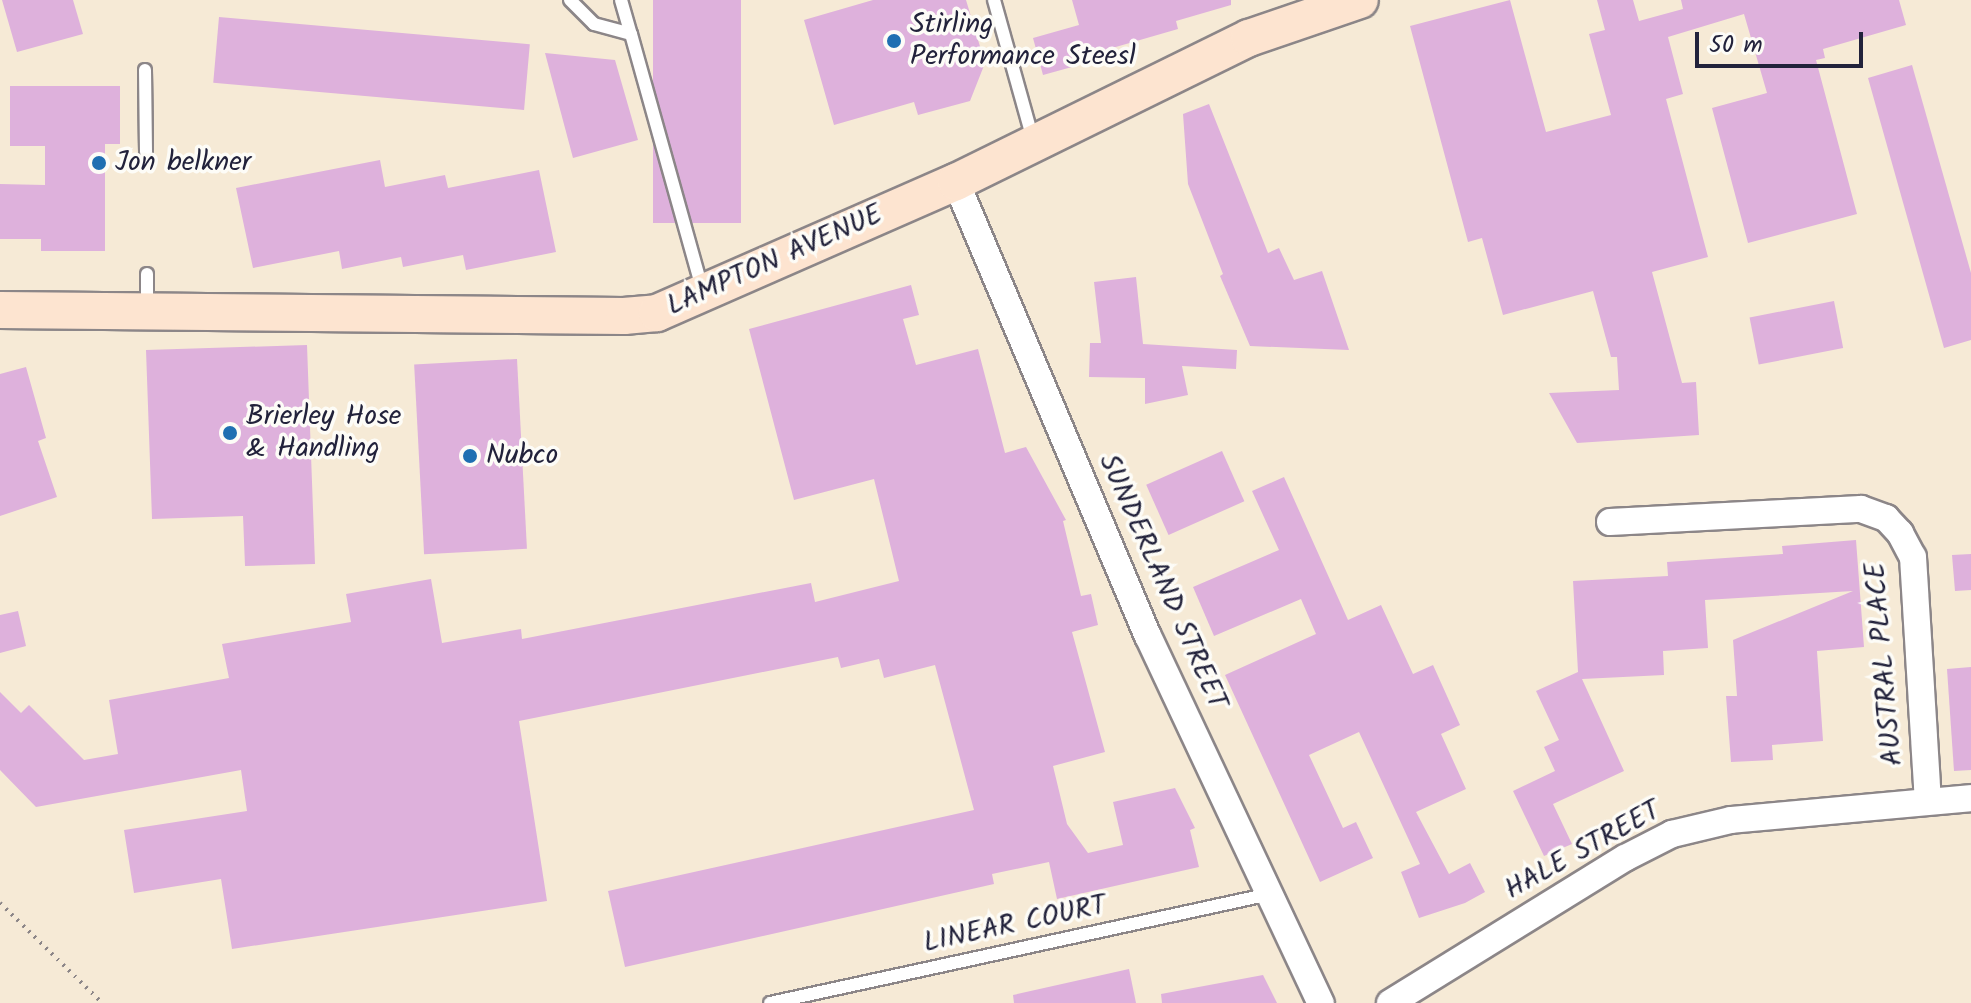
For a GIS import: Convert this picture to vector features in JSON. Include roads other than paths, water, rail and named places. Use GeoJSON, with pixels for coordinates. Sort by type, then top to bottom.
{"type":"FeatureCollection","features":[{"type":"Feature","properties":{"kind":"street","name":"LAMPTON AVENUE"},"geometry":{"type":"LineString","coordinates":[[0,310],[624,316],[657,313],[956,182],[1249,38],[1360,0]]}},
{"type":"Feature","properties":{"kind":"street","name":"SUNDERLAND STREET"},"geometry":{"type":"LineString","coordinates":[[956,182],[1148,636],[1321,1003]]}},
{"type":"Feature","properties":{"kind":"street","name":"AUSTRAL PLACE"},"geometry":{"type":"LineString","coordinates":[[1610,522],[1861,509],[1886,518],[1900,533],[1913,557],[1928,801]]}},
{"type":"Feature","properties":{"kind":"street","name":"HALE STREET"},"geometry":{"type":"LineString","coordinates":[[1390,1003],[1625,858],[1672,834],[1731,820],[1971,798]]}},
{"type":"Feature","properties":{"kind":"lane"},"geometry":{"type":"LineString","coordinates":[[570,0],[594,24],[631,34]]}},
{"type":"Feature","properties":{"kind":"lane"},"geometry":{"type":"LineString","coordinates":[[621,0],[703,292]]}},
{"type":"Feature","properties":{"kind":"lane"},"geometry":{"type":"LineString","coordinates":[[994,0],[1034,143]]}},
{"type":"Feature","properties":{"kind":"lane"},"geometry":{"type":"LineString","coordinates":[[145,70],[146,152]]}},
{"type":"Feature","properties":{"kind":"lane"},"geometry":{"type":"LineString","coordinates":[[147,274],[147,312]]}},
{"type":"Feature","properties":{"kind":"lane","name":"LINEAR COURT"},"geometry":{"type":"LineString","coordinates":[[770,1003],[1270,894]]}},
{"type":"Feature","properties":{"kind":"place","name":"Stirling Performance Steesl"},"geometry":{"type":"Point","coordinates":[894,41]}},
{"type":"Feature","properties":{"kind":"place","name":"Jon belkner"},"geometry":{"type":"Point","coordinates":[99,163]}},
{"type":"Feature","properties":{"kind":"place","name":"Brierley Hose & Handling"},"geometry":{"type":"Point","coordinates":[230,433]}},
{"type":"Feature","properties":{"kind":"place","name":"Nubco"},"geometry":{"type":"Point","coordinates":[470,456]}}]}
